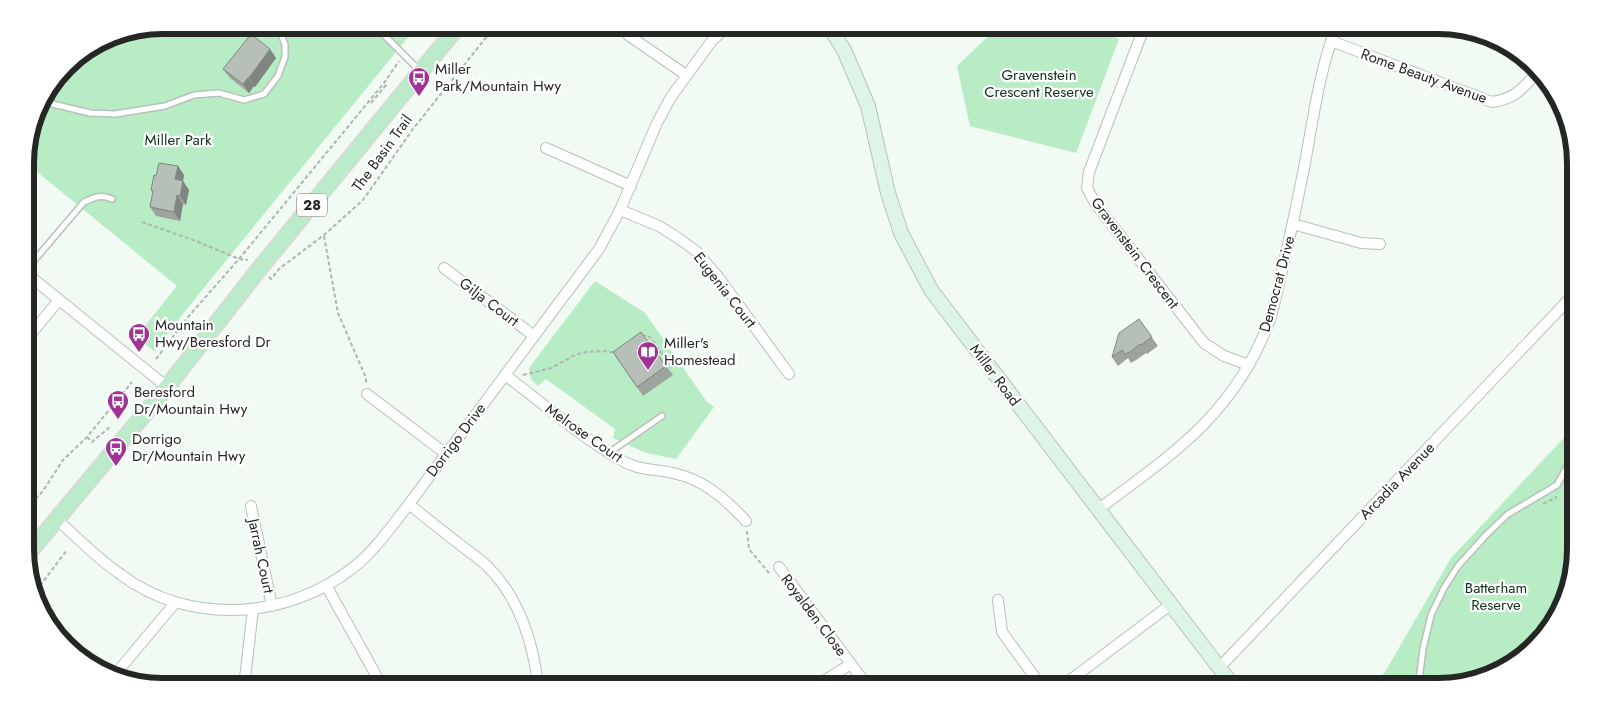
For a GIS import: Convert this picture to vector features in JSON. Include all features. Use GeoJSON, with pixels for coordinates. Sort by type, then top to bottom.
{"type":"FeatureCollection","features":[{"type":"Feature","properties":{"kind":"main road","name":"28"},"geometry":{"type":"LineString","coordinates":[[34,546],[167,387],[260,268],[452,34]]}},
{"type":"Feature","properties":{"kind":"main road","name":"Miller Road"},"geometry":{"type":"LineString","coordinates":[[834,34],[844,50],[863,91],[876,136],[888,193],[901,233],[931,290],[1227,678]]}},
{"type":"Feature","properties":{"kind":"street","name":"Dorrigo Drive"},"geometry":{"type":"LineString","coordinates":[[57,519],[120,575],[147,591],[175,603],[213,611],[253,609],[293,601],[327,587],[355,566],[385,534],[599,249],[620,210],[657,123],[670,98],[719,34]]}},
{"type":"Feature","properties":{"kind":"street","name":"Gravenstein Crescent"},"geometry":{"type":"LineString","coordinates":[[1137,34],[1089,172],[1087,188],[1095,203],[1204,343],[1224,356],[1249,365]]}},
{"type":"Feature","properties":{"kind":"street","name":"Democrat Drive"},"geometry":{"type":"LineString","coordinates":[[1098,509],[1188,440],[1205,424],[1236,386],[1249,365],[1270,318],[1293,224],[1313,118],[1333,34]]}},
{"type":"Feature","properties":{"kind":"street"},"geometry":{"type":"LineString","coordinates":[[628,35],[686,76]]}},
{"type":"Feature","properties":{"kind":"street","name":"Rome Beauty Avenue"},"geometry":{"type":"LineString","coordinates":[[1330,41],[1492,102],[1506,100],[1521,90],[1534,77]]}},
{"type":"Feature","properties":{"kind":"street"},"geometry":{"type":"LineString","coordinates":[[546,148],[631,186]]}},
{"type":"Feature","properties":{"kind":"street","name":"Eugenia Court"},"geometry":{"type":"LineString","coordinates":[[620,210],[659,226],[696,251],[719,278],[789,374]]}},
{"type":"Feature","properties":{"kind":"street"},"geometry":{"type":"LineString","coordinates":[[1293,224],[1361,243],[1380,244]]}},
{"type":"Feature","properties":{"kind":"street","name":"Gilja Court"},"geometry":{"type":"LineString","coordinates":[[444,268],[534,336]]}},
{"type":"Feature","properties":{"kind":"street"},"geometry":{"type":"LineString","coordinates":[[34,278],[58,300],[167,387]]}},
{"type":"Feature","properties":{"kind":"street"},"geometry":{"type":"LineString","coordinates":[[34,330],[58,300]]}},
{"type":"Feature","properties":{"kind":"street","name":"Arcadia Avenue"},"geometry":{"type":"LineString","coordinates":[[1219,668],[1567,302]]}},
{"type":"Feature","properties":{"kind":"street","name":"Melrose Court"},"geometry":{"type":"LineString","coordinates":[[505,375],[609,453],[635,468],[676,474],[696,480],[723,497],[746,521]]}},
{"type":"Feature","properties":{"kind":"street"},"geometry":{"type":"LineString","coordinates":[[367,394],[446,454]]}},
{"type":"Feature","properties":{"kind":"street"},"geometry":{"type":"LineString","coordinates":[[409,504],[487,566],[505,588],[529,638],[537,678]]}},
{"type":"Feature","properties":{"kind":"street","name":"Jarrah Court"},"geometry":{"type":"LineString","coordinates":[[251,506],[272,606]]}},
{"type":"Feature","properties":{"kind":"street","name":"Royalden Close"},"geometry":{"type":"LineString","coordinates":[[779,568],[861,678]]}},
{"type":"Feature","properties":{"kind":"street"},"geometry":{"type":"LineString","coordinates":[[327,587],[378,678]]}},
{"type":"Feature","properties":{"kind":"street"},"geometry":{"type":"LineString","coordinates":[[998,600],[1002,632],[1035,678]]}},
{"type":"Feature","properties":{"kind":"street"},"geometry":{"type":"LineString","coordinates":[[119,670],[175,603]]}},
{"type":"Feature","properties":{"kind":"street"},"geometry":{"type":"LineString","coordinates":[[1073,678],[1170,605]]}},
{"type":"Feature","properties":{"kind":"street"},"geometry":{"type":"LineString","coordinates":[[245,678],[253,609]]}},
{"type":"Feature","properties":{"kind":"street"},"geometry":{"type":"LineString","coordinates":[[828,678],[851,664]]}},
{"type":"Feature","properties":{"kind":"lane"},"geometry":{"type":"LineString","coordinates":[[49,103],[90,112],[114,114],[164,106],[202,94],[218,93],[244,100],[251,98],[264,94],[278,76],[285,57],[285,45],[281,34]]}},
{"type":"Feature","properties":{"kind":"lane"},"geometry":{"type":"LineString","coordinates":[[383,34],[422,72]]}},
{"type":"Feature","properties":{"kind":"lane"},"geometry":{"type":"LineString","coordinates":[[34,261],[84,202],[95,197],[104,196],[112,199]]}},
{"type":"Feature","properties":{"kind":"lane"},"geometry":{"type":"LineString","coordinates":[[609,453],[662,416]]}},
{"type":"Feature","properties":{"kind":"lane"},"geometry":{"type":"LineString","coordinates":[[1419,678],[1423,649],[1431,615],[1444,588],[1458,566],[1508,514],[1557,485],[1567,468]]}},
{"type":"Feature","properties":{"kind":"path","name":"The Basin Trail"},"geometry":{"type":"LineString","coordinates":[[271,279],[279,268],[324,235],[363,200],[413,129],[489,34]]}},
{"type":"Feature","properties":{"kind":"path"},"geometry":{"type":"LineString","coordinates":[[156,359],[188,317],[239,259],[384,83],[403,54]]}},
{"type":"Feature","properties":{"kind":"path"},"geometry":{"type":"LineString","coordinates":[[372,103],[386,85],[384,83]]}},
{"type":"Feature","properties":{"kind":"path"},"geometry":{"type":"LineString","coordinates":[[142,222],[239,259]]}},
{"type":"Feature","properties":{"kind":"path"},"geometry":{"type":"LineString","coordinates":[[324,235],[338,313],[366,378],[367,394]]}},
{"type":"Feature","properties":{"kind":"path"},"geometry":{"type":"LineString","coordinates":[[641,337],[646,335],[651,338],[672,368]]}},
{"type":"Feature","properties":{"kind":"path"},"geometry":{"type":"LineString","coordinates":[[523,375],[551,368],[575,355],[586,352],[603,351],[620,354]]}},
{"type":"Feature","properties":{"kind":"path"},"geometry":{"type":"LineString","coordinates":[[34,500],[43,491],[63,460],[87,437],[132,382]]}},
{"type":"Feature","properties":{"kind":"path"},"geometry":{"type":"LineString","coordinates":[[87,437],[92,442],[111,426]]}},
{"type":"Feature","properties":{"kind":"path"},"geometry":{"type":"LineString","coordinates":[[1543,504],[1557,498]]}},
{"type":"Feature","properties":{"kind":"path"},"geometry":{"type":"LineString","coordinates":[[746,521],[749,549],[770,574]]}},
{"type":"Feature","properties":{"kind":"path"},"geometry":{"type":"LineString","coordinates":[[39,587],[67,550]]}},
{"type":"Feature","properties":{"kind":"green space","name":"Miller Park"},"geometry":{"type":"Polygon","coordinates":[[[154,34],[411,34],[154,351],[136,337],[177,286],[34,169],[34,154],[38,129],[55,91],[66,78],[91,55],[113,44],[138,36],[154,34]]]}},
{"type":"Feature","properties":{"kind":"green space","name":"Gravenstein Crescent Reserve"},"geometry":{"type":"Polygon","coordinates":[[[991,34],[1107,34],[1119,39],[1076,153],[970,126],[957,66],[991,34]]]}},
{"type":"Feature","properties":{"kind":"green space"},"geometry":{"type":"Polygon","coordinates":[[[595,281],[645,313],[707,402],[714,407],[676,459],[646,453],[613,438],[615,429],[546,379],[538,386],[531,379],[529,368],[595,281]]]}},
{"type":"Feature","properties":{"kind":"green space","name":"Batterham Reserve"},"geometry":{"type":"Polygon","coordinates":[[[1567,435],[1567,558],[1565,574],[1557,599],[1541,628],[1517,652],[1503,661],[1480,671],[1447,678],[1379,678],[1385,672],[1451,558],[1567,435]]]}},
{"type":"Feature","properties":{"kind":"building"},"geometry":{"type":"Polygon","coordinates":[[[251,34],[270,49],[243,84],[223,69],[251,34]]]}},
{"type":"Feature","properties":{"kind":"building"},"geometry":{"type":"Polygon","coordinates":[[[159,163],[178,166],[175,179],[183,181],[180,196],[177,195],[174,212],[150,207],[154,175],[156,176],[159,163]]]}},
{"type":"Feature","properties":{"kind":"building"},"geometry":{"type":"Polygon","coordinates":[[[1139,319],[1152,337],[1130,352],[1125,354],[1122,350],[1112,357],[1119,333],[1139,319]]]}},
{"type":"Feature","properties":{"kind":"building","name":"Miller's Homestead"},"geometry":{"type":"Polygon","coordinates":[[[641,332],[666,366],[637,387],[613,352],[641,332]]]}},
{"type":"Feature","properties":{"kind":"place","name":"Miller Park/Mountain Hwy"},"geometry":{"type":"Point","coordinates":[419,97]}},
{"type":"Feature","properties":{"kind":"place","name":"Mountain Hwy/Beresford Dr"},"geometry":{"type":"Point","coordinates":[139,353]}},
{"type":"Feature","properties":{"kind":"place","name":"Miller's Homestead"},"geometry":{"type":"Point","coordinates":[648,371]}},
{"type":"Feature","properties":{"kind":"place","name":"Beresford Dr/Mountain Hwy"},"geometry":{"type":"Point","coordinates":[118,420]}},
{"type":"Feature","properties":{"kind":"place","name":"Dorrigo Dr/Mountain Hwy"},"geometry":{"type":"Point","coordinates":[116,467]}}]}
